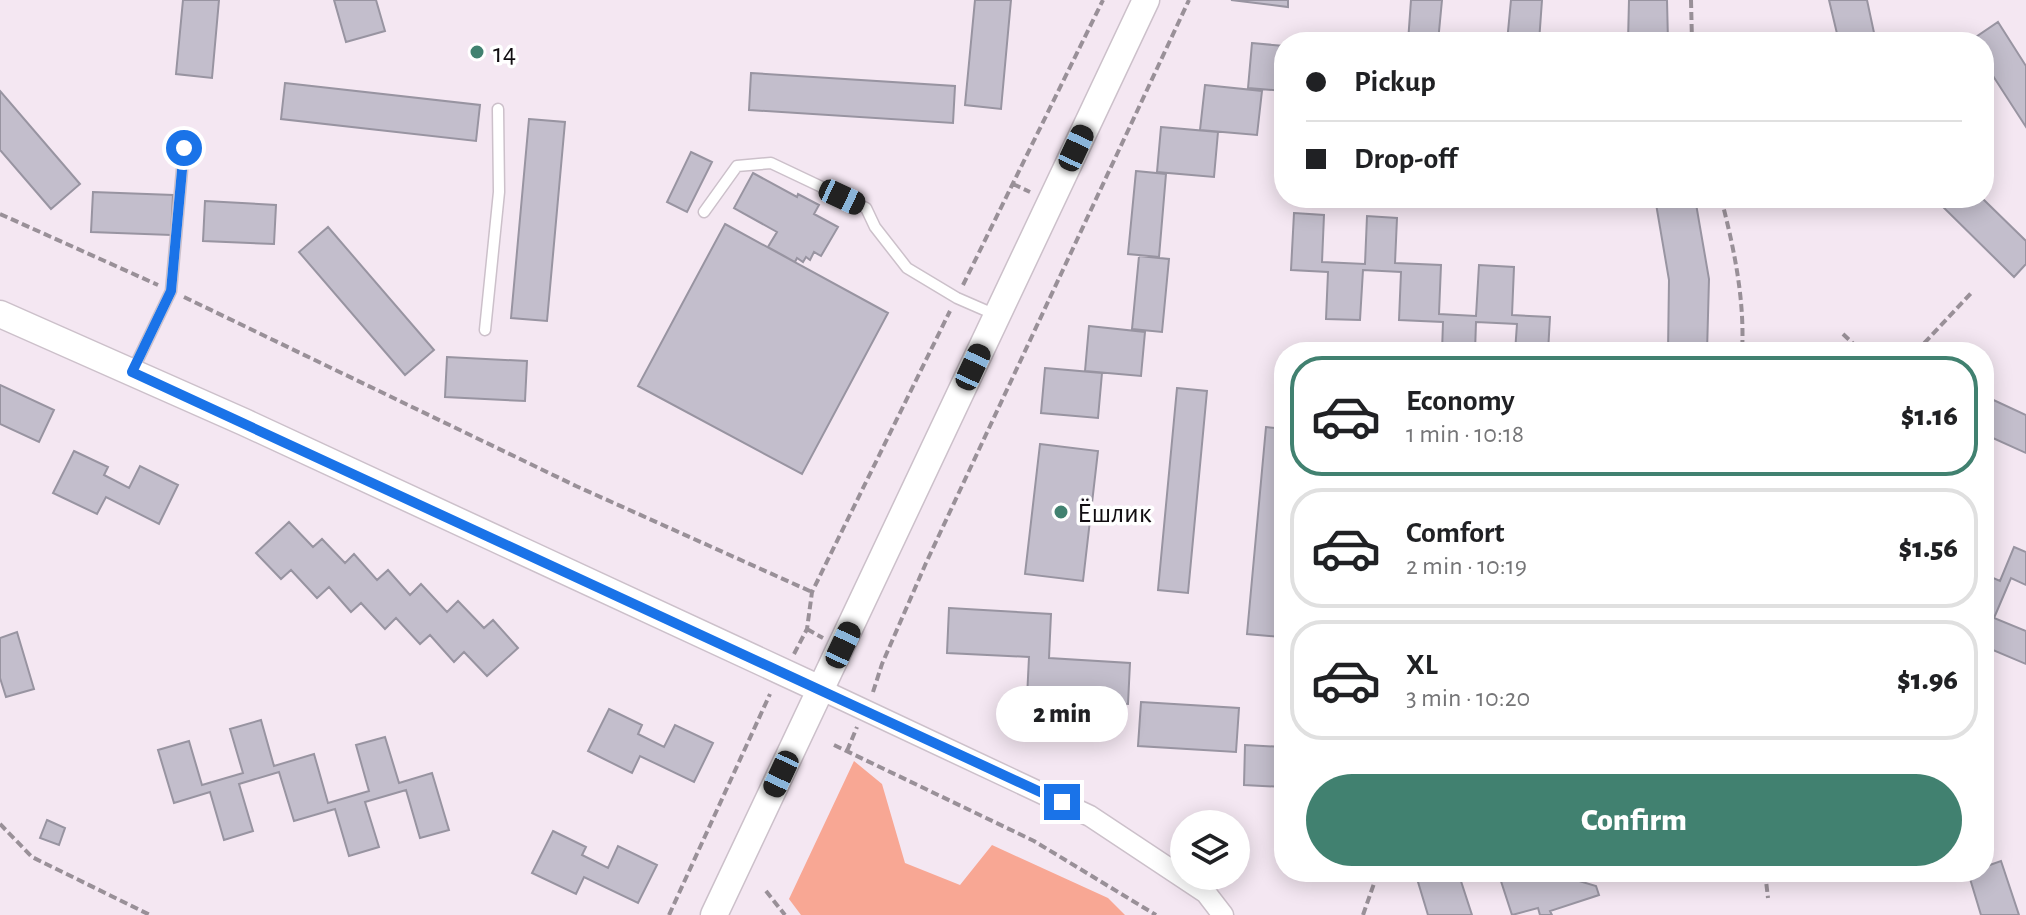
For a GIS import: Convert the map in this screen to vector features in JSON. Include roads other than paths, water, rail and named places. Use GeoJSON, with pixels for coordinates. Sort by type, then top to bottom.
{"type":"FeatureCollection","features":[{"type":"Feature","properties":{"kind":"street"},"geometry":{"type":"LineString","coordinates":[[714,915],[1146,0]]}},
{"type":"Feature","properties":{"kind":"street"},"geometry":{"type":"LineString","coordinates":[[0,314],[132,372],[1090,816],[1206,893],[1223,915]]}},
{"type":"Feature","properties":{"kind":"lane"},"geometry":{"type":"LineString","coordinates":[[485,330],[499,192],[498,109]]}},
{"type":"Feature","properties":{"kind":"lane"},"geometry":{"type":"LineString","coordinates":[[132,372],[171,291],[184,148]]}},
{"type":"Feature","properties":{"kind":"lane"},"geometry":{"type":"LineString","coordinates":[[704,212],[737,166],[771,163],[866,208],[875,227],[907,268],[957,298],[997,316]]}},
{"type":"Feature","properties":{"kind":"place","name":"14"},"geometry":{"type":"Point","coordinates":[477,52]}},
{"type":"Feature","properties":{"kind":"place","name":"Ёшлик"},"geometry":{"type":"Point","coordinates":[1061,512]}}]}
